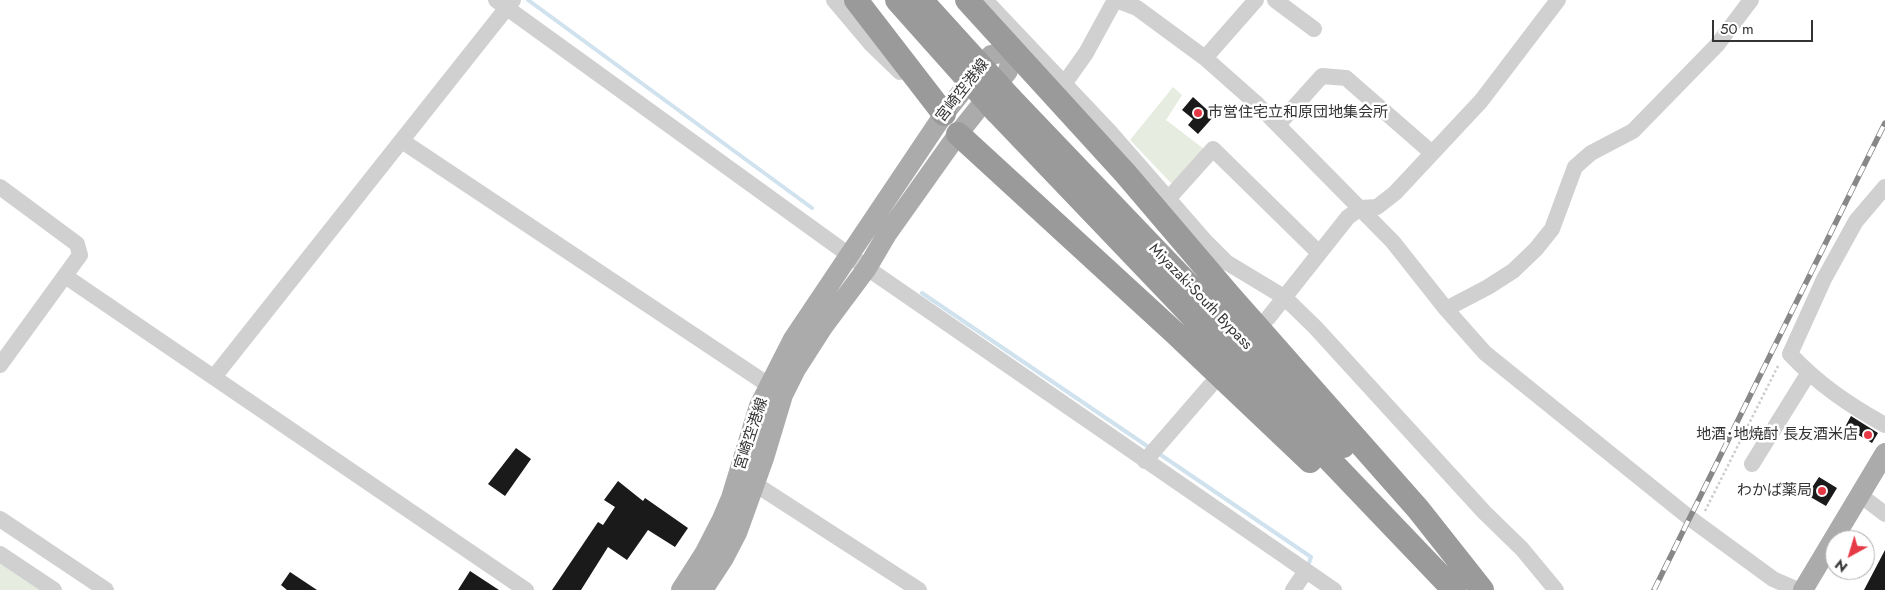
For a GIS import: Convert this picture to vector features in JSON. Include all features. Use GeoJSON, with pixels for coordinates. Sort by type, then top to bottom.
{"type":"FeatureCollection","features":[{"type":"Feature","properties":{"kind":"highway"},"geometry":{"type":"LineString","coordinates":[[856,0],[944,114]]}},
{"type":"Feature","properties":{"kind":"highway","name":"Miyazaki-South Bypass"},"geometry":{"type":"LineString","coordinates":[[898,0],[1482,590]]}},
{"type":"Feature","properties":{"kind":"highway","name":"Miyazaki-South Bypass"},"geometry":{"type":"LineString","coordinates":[[921,0],[1003,105],[1454,590]]}},
{"type":"Feature","properties":{"kind":"highway"},"geometry":{"type":"LineString","coordinates":[[967,0],[1125,173],[1229,295],[1367,450],[1418,509],[1482,590]]}},
{"type":"Feature","properties":{"kind":"highway"},"geometry":{"type":"LineString","coordinates":[[958,134],[1168,327],[1332,482],[1425,560]]}},
{"type":"Feature","properties":{"kind":"main road","name":"宮崎空港線"},"geometry":{"type":"LineString","coordinates":[[681,590],[704,554],[731,498],[759,406],[776,390],[813,342],[867,268],[887,234],[958,134],[1008,71],[1013,50],[991,56],[944,114],[793,339],[776,390],[755,484],[737,533],[704,590]]}},
{"type":"Feature","properties":{"kind":"main road"},"geometry":{"type":"LineString","coordinates":[[922,147],[939,161]]}},
{"type":"Feature","properties":{"kind":"main road"},"geometry":{"type":"LineString","coordinates":[[1803,590],[1885,452]]}},
{"type":"Feature","properties":{"kind":"street"},"geometry":{"type":"LineString","coordinates":[[834,0],[872,45],[944,114]]}},
{"type":"Feature","properties":{"kind":"street"},"geometry":{"type":"LineString","coordinates":[[985,0],[1226,262],[1284,297],[1361,376],[1484,512],[1522,549],[1556,590]]}},
{"type":"Feature","properties":{"kind":"street"},"geometry":{"type":"LineString","coordinates":[[1064,84],[1086,53],[1115,0],[1137,8],[1205,58],[1278,125],[1393,242],[1446,309],[1485,353],[1699,524],[1773,579],[1798,590]]}},
{"type":"Feature","properties":{"kind":"street"},"geometry":{"type":"LineString","coordinates":[[1205,58],[1256,0]]}},
{"type":"Feature","properties":{"kind":"street"},"geometry":{"type":"LineString","coordinates":[[1275,0],[1314,29]]}},
{"type":"Feature","properties":{"kind":"street"},"geometry":{"type":"LineString","coordinates":[[1268,318],[1348,217],[1361,208],[1377,207],[1396,192],[1481,101],[1558,0]]}},
{"type":"Feature","properties":{"kind":"street"},"geometry":{"type":"LineString","coordinates":[[1446,309],[1488,287],[1513,271],[1536,249],[1552,229],[1575,167],[1591,153],[1633,132],[1717,45],[1751,0]]}},
{"type":"Feature","properties":{"kind":"street"},"geometry":{"type":"LineString","coordinates":[[214,376],[402,141],[506,3],[867,268],[1334,590]]}},
{"type":"Feature","properties":{"kind":"street"},"geometry":{"type":"LineString","coordinates":[[1278,125],[1322,76],[1346,78],[1432,153]]}},
{"type":"Feature","properties":{"kind":"street"},"geometry":{"type":"LineString","coordinates":[[402,141],[776,390]]}},
{"type":"Feature","properties":{"kind":"street"},"geometry":{"type":"LineString","coordinates":[[1169,198],[1213,149],[1319,253]]}},
{"type":"Feature","properties":{"kind":"street"},"geometry":{"type":"LineString","coordinates":[[0,187],[77,244],[80,255],[0,365]]}},
{"type":"Feature","properties":{"kind":"street"},"geometry":{"type":"LineString","coordinates":[[1885,187],[1856,221],[1824,279],[1790,354],[1808,374],[1846,404],[1885,425]]}},
{"type":"Feature","properties":{"kind":"street"},"geometry":{"type":"LineString","coordinates":[[65,276],[526,590]]}},
{"type":"Feature","properties":{"kind":"street"},"geometry":{"type":"LineString","coordinates":[[1752,464],[1808,374]]}},
{"type":"Feature","properties":{"kind":"street"},"geometry":{"type":"LineString","coordinates":[[1145,461],[1210,386]]}},
{"type":"Feature","properties":{"kind":"street"},"geometry":{"type":"LineString","coordinates":[[755,484],[919,590]]}},
{"type":"Feature","properties":{"kind":"street"},"geometry":{"type":"LineString","coordinates":[[1860,496],[1885,514]]}},
{"type":"Feature","properties":{"kind":"street"},"geometry":{"type":"LineString","coordinates":[[0,519],[106,590]]}},
{"type":"Feature","properties":{"kind":"street"},"geometry":{"type":"LineString","coordinates":[[0,554],[54,590]]}},
{"type":"Feature","properties":{"kind":"street"},"geometry":{"type":"LineString","coordinates":[[1293,590],[1306,571]]}},
{"type":"Feature","properties":{"kind":"path"},"geometry":{"type":"LineString","coordinates":[[1699,524],[1781,361]]}},
{"type":"Feature","properties":{"kind":"shaded area"},"geometry":{"type":"Polygon","coordinates":[[[1173,87],[1182,95],[1166,120],[1204,149],[1177,183],[1171,183],[1130,140],[1173,87]]]}},
{"type":"Feature","properties":{"kind":"shaded area"},"geometry":{"type":"Polygon","coordinates":[[[0,558],[47,590],[0,590],[0,558]]]}},
{"type":"Feature","properties":{"kind":"building","name":"市営住宅立和原団地集会所"},"geometry":{"type":"Polygon","coordinates":[[[1193,97],[1214,116],[1198,134],[1188,125],[1193,119],[1182,110],[1193,97]]]}},
{"type":"Feature","properties":{"kind":"building","name":"地酒･地焼酎 長友酒米店"},"geometry":{"type":"Polygon","coordinates":[[[1851,416],[1878,433],[1872,443],[1845,427],[1851,416]]]}},
{"type":"Feature","properties":{"kind":"building"},"geometry":{"type":"Polygon","coordinates":[[[516,448],[531,459],[505,496],[488,484],[516,448]]]}},
{"type":"Feature","properties":{"kind":"building","name":"わかば薬局"},"geometry":{"type":"Polygon","coordinates":[[[1819,477],[1837,488],[1826,506],[1807,495],[1819,477]]]}},
{"type":"Feature","properties":{"kind":"building"},"geometry":{"type":"Polygon","coordinates":[[[618,481],[643,501],[645,498],[688,528],[675,547],[648,530],[627,560],[608,547],[581,590],[552,590],[598,522],[603,525],[615,507],[604,500],[618,481]]]}},
{"type":"Feature","properties":{"kind":"building"},"geometry":{"type":"Polygon","coordinates":[[[1885,550],[1885,590],[1864,590],[1869,580],[1875,580],[1875,569],[1885,550]]]}},
{"type":"Feature","properties":{"kind":"building"},"geometry":{"type":"Polygon","coordinates":[[[470,571],[499,590],[458,590],[470,571]]]}},
{"type":"Feature","properties":{"kind":"building"},"geometry":{"type":"Polygon","coordinates":[[[290,572],[317,590],[287,590],[281,585],[290,572]]]}},
{"type":"Feature","properties":{"kind":"waterway"},"geometry":{"type":"LineString","coordinates":[[528,0],[812,208]]}},
{"type":"Feature","properties":{"kind":"waterway"},"geometry":{"type":"LineString","coordinates":[[922,293],[1150,448]]}},
{"type":"Feature","properties":{"kind":"waterway"},"geometry":{"type":"LineString","coordinates":[[1158,453],[1311,557],[1309,563]]}},
{"type":"Feature","properties":{"kind":"railway"},"geometry":{"type":"LineString","coordinates":[[1654,590],[1885,123]]}},
{"type":"Feature","properties":{"kind":"place","name":"市営住宅立和原団地集会所"},"geometry":{"type":"Point","coordinates":[1198,113]}},
{"type":"Feature","properties":{"kind":"place","name":"地酒･地焼酎 長友酒米店"},"geometry":{"type":"Point","coordinates":[1868,435]}},
{"type":"Feature","properties":{"kind":"place","name":"わかば薬局"},"geometry":{"type":"Point","coordinates":[1822,491]}}]}
